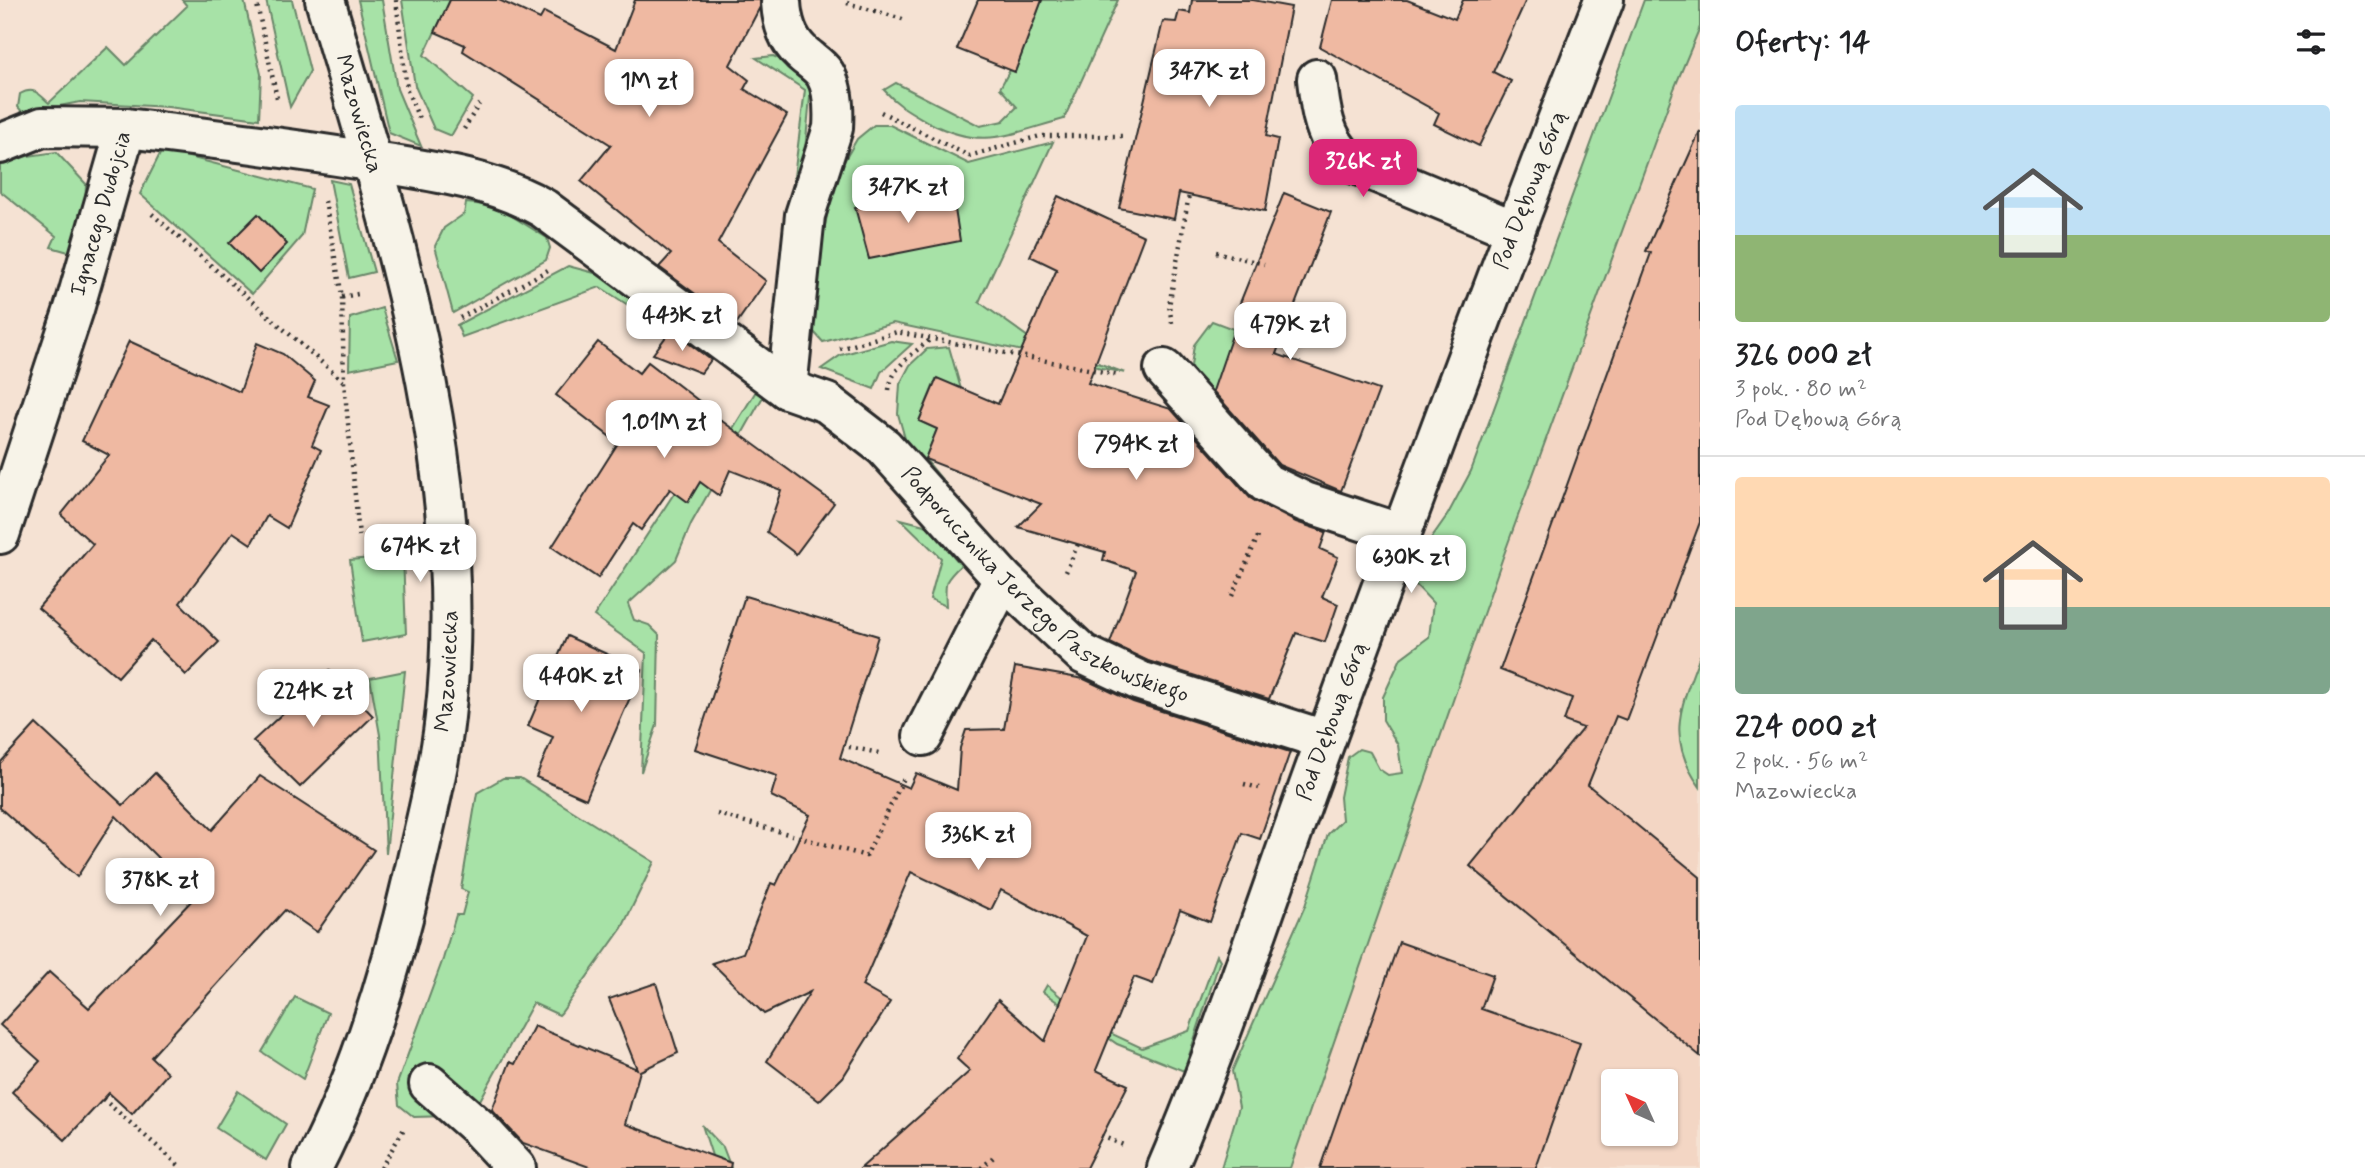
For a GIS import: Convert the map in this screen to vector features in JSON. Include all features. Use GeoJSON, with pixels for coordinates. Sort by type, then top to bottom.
{"type":"FeatureCollection","features":[{"type":"Feature","properties":{"kind":"street","name":"Mazowiecka"},"geometry":{"type":"LineString","coordinates":[[312,1168],[335,1121],[364,1047],[400,932],[439,762],[446,714],[450,579],[434,432],[406,286],[325,0]]}},
{"type":"Feature","properties":{"kind":"street","name":"Pod Dębową Górą"},"geometry":{"type":"LineString","coordinates":[[1167,1168],[1200,1090],[1325,740],[1514,230],[1604,0]]}},
{"type":"Feature","properties":{"kind":"street"},"geometry":{"type":"LineString","coordinates":[[781,2],[782,20],[789,36],[799,51],[824,73],[830,86],[833,128],[805,215],[787,389]]}},
{"type":"Feature","properties":{"kind":"street"},"geometry":{"type":"LineString","coordinates":[[1317,79],[1320,108],[1329,134],[1338,152],[1348,161],[1514,230]]}},
{"type":"Feature","properties":{"kind":"street"},"geometry":{"type":"LineString","coordinates":[[0,144],[42,127],[126,128]]}},
{"type":"Feature","properties":{"kind":"street","name":"Ignacego Dudojcia"},"geometry":{"type":"LineString","coordinates":[[0,534],[74,309],[126,128],[284,146],[372,161]]}},
{"type":"Feature","properties":{"kind":"street","name":"Podporucznika Jerzego Paszkowskiego"},"geometry":{"type":"LineString","coordinates":[[372,161],[435,171],[517,193],[543,208],[787,389],[827,403],[884,447],[1003,579],[1070,642],[1099,664],[1140,681],[1325,740]]}},
{"type":"Feature","properties":{"kind":"street"},"geometry":{"type":"LineString","coordinates":[[1164,369],[1251,470],[1305,502],[1402,534]]}},
{"type":"Feature","properties":{"kind":"street"},"geometry":{"type":"LineString","coordinates":[[923,736],[1003,579]]}},
{"type":"Feature","properties":{"kind":"street"},"geometry":{"type":"LineString","coordinates":[[429,1084],[478,1127],[516,1168]]}},
{"type":"Feature","properties":{"kind":"path"},"geometry":{"type":"LineString","coordinates":[[256,0],[289,177],[310,180],[323,192],[342,296],[344,382],[359,536]]}},
{"type":"Feature","properties":{"kind":"path"},"geometry":{"type":"LineString","coordinates":[[848,3],[906,20]]}},
{"type":"Feature","properties":{"kind":"path"},"geometry":{"type":"LineString","coordinates":[[830,86],[970,156],[1040,136],[1126,136]]}},
{"type":"Feature","properties":{"kind":"path"},"geometry":{"type":"LineString","coordinates":[[111,179],[344,382]]}},
{"type":"Feature","properties":{"kind":"path"},"geometry":{"type":"LineString","coordinates":[[1172,327],[1170,306],[1189,195]]}},
{"type":"Feature","properties":{"kind":"path"},"geometry":{"type":"LineString","coordinates":[[447,325],[593,245]]}},
{"type":"Feature","properties":{"kind":"path"},"geometry":{"type":"LineString","coordinates":[[1216,252],[1264,264]]}},
{"type":"Feature","properties":{"kind":"path"},"geometry":{"type":"LineString","coordinates":[[787,389],[830,352],[897,332],[1138,379],[1164,369]]}},
{"type":"Feature","properties":{"kind":"path"},"geometry":{"type":"LineString","coordinates":[[884,447],[891,379],[904,360],[932,339]]}},
{"type":"Feature","properties":{"kind":"path"},"geometry":{"type":"LineString","coordinates":[[1232,596],[1279,489]]}},
{"type":"Feature","properties":{"kind":"path"},"geometry":{"type":"LineString","coordinates":[[717,814],[866,856],[923,736]]}},
{"type":"Feature","properties":{"kind":"path"},"geometry":{"type":"LineString","coordinates":[[103,1099],[182,1168]]}},
{"type":"Feature","properties":{"kind":"path"},"geometry":{"type":"LineString","coordinates":[[981,1168],[995,1156]]}},
{"type":"Feature","properties":{"kind":"shaded area"},"geometry":{"type":"Polygon","coordinates":[[[1700,27],[1700,1168],[1290,1168],[1503,557],[1674,89],[1700,27]]]}},
{"type":"Feature","properties":{"kind":"green space"},"geometry":{"type":"Polygon","coordinates":[[[182,0],[244,0],[261,74],[259,119],[168,107],[80,102],[23,113],[18,107],[20,94],[29,91],[36,92],[49,103],[108,47],[126,65],[187,6],[182,0]]]}},
{"type":"Feature","properties":{"kind":"green space"},"geometry":{"type":"Polygon","coordinates":[[[266,0],[292,0],[310,71],[290,107],[266,0]]]}},
{"type":"Feature","properties":{"kind":"green space"},"geometry":{"type":"Polygon","coordinates":[[[358,0],[382,0],[397,89],[421,146],[389,133],[358,0]]]}},
{"type":"Feature","properties":{"kind":"green space"},"geometry":{"type":"Polygon","coordinates":[[[402,0],[450,0],[424,55],[473,98],[451,136],[434,129],[415,86],[402,0]]]}},
{"type":"Feature","properties":{"kind":"green space"},"geometry":{"type":"Polygon","coordinates":[[[1042,0],[1118,0],[1064,119],[996,137],[965,136],[928,122],[899,104],[884,90],[896,83],[980,126],[1003,121],[1017,107],[1000,88],[1010,70],[1015,72],[1042,0]]]}},
{"type":"Feature","properties":{"kind":"green space"},"geometry":{"type":"Polygon","coordinates":[[[1644,0],[1700,0],[1700,27],[1674,89],[1503,557],[1290,1168],[1221,1168],[1239,1107],[1232,1071],[1305,906],[1328,834],[1342,820],[1340,797],[1348,757],[1359,749],[1370,752],[1379,769],[1388,775],[1402,773],[1398,745],[1383,720],[1383,697],[1401,658],[1429,637],[1433,603],[1414,583],[1418,557],[1448,514],[1471,471],[1644,0]]]}},
{"type":"Feature","properties":{"kind":"green space"},"geometry":{"type":"Polygon","coordinates":[[[773,56],[793,65],[811,86],[788,334],[789,216],[805,90],[756,58],[773,56]]]}},
{"type":"Feature","properties":{"kind":"green space"},"geometry":{"type":"Polygon","coordinates":[[[874,125],[890,125],[969,164],[1053,142],[979,302],[1028,337],[1125,373],[893,323],[823,342],[814,332],[811,293],[835,177],[857,139],[874,125]]]}},
{"type":"Feature","properties":{"kind":"green space"},"geometry":{"type":"Polygon","coordinates":[[[162,150],[312,189],[302,236],[252,294],[140,194],[162,150]]]}},
{"type":"Feature","properties":{"kind":"green space"},"geometry":{"type":"Polygon","coordinates":[[[56,152],[86,184],[85,207],[72,253],[51,247],[56,236],[0,191],[0,160],[56,152]]]}},
{"type":"Feature","properties":{"kind":"green space"},"geometry":{"type":"Polygon","coordinates":[[[330,180],[349,184],[374,272],[349,278],[330,180]]]}},
{"type":"Feature","properties":{"kind":"green space"},"geometry":{"type":"Polygon","coordinates":[[[466,203],[496,206],[547,238],[550,248],[546,260],[453,313],[435,246],[444,228],[464,214],[466,203]]]}},
{"type":"Feature","properties":{"kind":"green space"},"geometry":{"type":"Polygon","coordinates":[[[568,266],[602,275],[735,374],[600,287],[462,337],[457,325],[568,266]]]}},
{"type":"Feature","properties":{"kind":"green space"},"geometry":{"type":"Polygon","coordinates":[[[382,308],[398,360],[349,370],[350,318],[382,308]]]}},
{"type":"Feature","properties":{"kind":"green space"},"geometry":{"type":"Polygon","coordinates":[[[1212,321],[1236,330],[1210,403],[1237,413],[1282,477],[1196,395],[1191,366],[1194,345],[1212,321]]]}},
{"type":"Feature","properties":{"kind":"green space"},"geometry":{"type":"Polygon","coordinates":[[[891,341],[912,344],[881,372],[874,389],[821,369],[841,355],[891,341]]]}},
{"type":"Feature","properties":{"kind":"green space"},"geometry":{"type":"Polygon","coordinates":[[[949,347],[961,389],[936,379],[919,421],[937,429],[925,459],[1042,601],[908,449],[898,414],[900,384],[910,365],[927,349],[949,347]]]}},
{"type":"Feature","properties":{"kind":"green space"},"geometry":{"type":"Polygon","coordinates":[[[758,388],[764,395],[691,524],[676,560],[628,604],[634,620],[649,625],[659,635],[657,725],[641,772],[646,653],[594,616],[675,492],[688,501],[758,388]]]}},
{"type":"Feature","properties":{"kind":"green space"},"geometry":{"type":"Polygon","coordinates":[[[901,519],[928,526],[961,565],[946,583],[946,606],[930,599],[941,558],[901,519]]]}},
{"type":"Feature","properties":{"kind":"green space"},"geometry":{"type":"Polygon","coordinates":[[[403,555],[406,634],[362,642],[350,560],[403,555]]]}},
{"type":"Feature","properties":{"kind":"green space"},"geometry":{"type":"Polygon","coordinates":[[[1700,655],[1700,787],[1683,753],[1680,722],[1682,706],[1700,655]]]}},
{"type":"Feature","properties":{"kind":"green space"},"geometry":{"type":"Polygon","coordinates":[[[405,671],[386,854],[380,735],[370,678],[405,671]]]}},
{"type":"Feature","properties":{"kind":"green space"},"geometry":{"type":"Polygon","coordinates":[[[503,778],[520,778],[654,862],[622,928],[561,1013],[559,1015],[533,1003],[478,1104],[449,1116],[414,1117],[399,1105],[397,1084],[443,959],[456,915],[462,915],[468,892],[461,889],[477,793],[503,778]]]}},
{"type":"Feature","properties":{"kind":"green space"},"geometry":{"type":"Polygon","coordinates":[[[1217,955],[1220,960],[1184,1071],[1117,1044],[1043,992],[1047,985],[1095,1026],[1142,1048],[1189,1031],[1217,955]]]}},
{"type":"Feature","properties":{"kind":"green space"},"geometry":{"type":"Polygon","coordinates":[[[295,997],[328,1013],[303,1079],[262,1052],[295,997]]]}},
{"type":"Feature","properties":{"kind":"green space"},"geometry":{"type":"Polygon","coordinates":[[[238,1091],[286,1124],[266,1160],[216,1128],[238,1091]]]}},
{"type":"Feature","properties":{"kind":"green space"},"geometry":{"type":"Polygon","coordinates":[[[702,1125],[723,1147],[731,1168],[716,1168],[702,1125]]]}},
{"type":"Feature","properties":{"kind":"building"},"geometry":{"type":"Polygon","coordinates":[[[450,0],[499,0],[540,19],[544,12],[616,49],[635,0],[760,0],[760,7],[730,65],[749,80],[744,89],[787,115],[718,243],[766,281],[736,324],[659,267],[671,254],[581,181],[611,145],[463,51],[465,45],[435,32],[450,0]]]}},
{"type":"Feature","properties":{"kind":"building"},"geometry":{"type":"Polygon","coordinates":[[[978,0],[1042,0],[1015,72],[957,49],[978,0]]]}},
{"type":"Feature","properties":{"kind":"building"},"geometry":{"type":"Polygon","coordinates":[[[1192,0],[1253,0],[1291,7],[1266,136],[1278,139],[1265,211],[1179,193],[1174,219],[1119,208],[1163,21],[1176,22],[1179,11],[1190,13],[1192,0]]]}},
{"type":"Feature","properties":{"kind":"building"},"geometry":{"type":"Polygon","coordinates":[[[1332,0],[1407,0],[1455,19],[1463,0],[1526,0],[1493,72],[1511,81],[1479,146],[1434,124],[1439,113],[1320,47],[1332,0]]]}},
{"type":"Feature","properties":{"kind":"building"},"geometry":{"type":"Polygon","coordinates":[[[1700,131],[1700,522],[1626,720],[1616,716],[1588,785],[1700,877],[1700,1056],[1470,866],[1583,728],[1564,721],[1572,698],[1500,670],[1651,253],[1646,251],[1700,131]]]}},
{"type":"Feature","properties":{"kind":"building"},"geometry":{"type":"Polygon","coordinates":[[[943,193],[945,203],[954,203],[960,241],[869,259],[855,207],[943,193]]]}},
{"type":"Feature","properties":{"kind":"building"},"geometry":{"type":"Polygon","coordinates":[[[1284,193],[1331,212],[1276,354],[1379,390],[1341,491],[1279,465],[1213,391],[1241,309],[1238,308],[1284,193]]]}},
{"type":"Feature","properties":{"kind":"building"},"geometry":{"type":"Polygon","coordinates":[[[1058,196],[1144,236],[1088,383],[1171,409],[1250,498],[1296,522],[1326,532],[1320,549],[1338,557],[1322,597],[1338,604],[1325,642],[1296,633],[1269,699],[1148,661],[1110,643],[1136,571],[1103,560],[1105,552],[1018,527],[1041,504],[925,459],[937,429],[919,421],[937,378],[998,404],[1057,269],[1030,256],[1058,196]]]}},
{"type":"Feature","properties":{"kind":"building"},"geometry":{"type":"Polygon","coordinates":[[[258,214],[287,244],[259,273],[229,243],[258,214]]]}},
{"type":"Feature","properties":{"kind":"building"},"geometry":{"type":"Polygon","coordinates":[[[671,330],[711,360],[701,373],[653,354],[671,330]]]}},
{"type":"Feature","properties":{"kind":"building"},"geometry":{"type":"Polygon","coordinates":[[[129,341],[240,392],[257,343],[283,354],[315,381],[308,397],[329,405],[312,445],[321,450],[287,528],[267,516],[251,544],[233,532],[180,603],[219,642],[186,675],[151,640],[118,677],[38,608],[93,544],[61,515],[109,455],[82,441],[129,341]]]}},
{"type":"Feature","properties":{"kind":"building"},"geometry":{"type":"Polygon","coordinates":[[[598,342],[639,373],[648,362],[712,411],[711,413],[834,503],[796,554],[767,532],[781,490],[730,470],[719,496],[700,482],[688,502],[670,489],[641,530],[633,524],[598,578],[552,547],[618,443],[556,395],[598,342]]]}},
{"type":"Feature","properties":{"kind":"building"},"geometry":{"type":"Polygon","coordinates":[[[745,596],[878,636],[840,758],[909,788],[916,773],[957,790],[960,748],[966,730],[1004,729],[1015,667],[1084,679],[1133,702],[1290,752],[1260,839],[1242,833],[1210,922],[1180,910],[1153,984],[1134,977],[1096,1070],[1128,1085],[1086,1168],[861,1168],[970,1071],[957,1059],[998,1000],[1045,1041],[1087,936],[1001,890],[991,910],[911,872],[862,986],[890,1002],[843,1077],[819,1101],[767,1061],[810,992],[764,1014],[712,963],[743,953],[771,883],[776,885],[810,815],[771,796],[777,776],[695,749],[745,596]]]}},
{"type":"Feature","properties":{"kind":"building"},"geometry":{"type":"Polygon","coordinates":[[[567,636],[642,670],[586,799],[536,777],[553,737],[528,726],[567,636]]]}},
{"type":"Feature","properties":{"kind":"building"},"geometry":{"type":"Polygon","coordinates":[[[329,670],[373,716],[300,787],[253,741],[329,670]]]}},
{"type":"Feature","properties":{"kind":"building"},"geometry":{"type":"Polygon","coordinates":[[[36,724],[123,805],[155,773],[212,830],[260,776],[374,850],[317,932],[285,910],[151,1057],[168,1073],[132,1114],[109,1093],[65,1140],[12,1092],[40,1061],[0,1025],[49,972],[89,1008],[196,896],[116,816],[77,877],[0,808],[0,763],[36,724]]]}},
{"type":"Feature","properties":{"kind":"building"},"geometry":{"type":"Polygon","coordinates":[[[1399,942],[1493,975],[1481,1009],[1580,1043],[1536,1168],[1320,1168],[1399,942]]]}},
{"type":"Feature","properties":{"kind":"building"},"geometry":{"type":"Polygon","coordinates":[[[656,983],[678,1053],[640,1071],[625,1124],[731,1163],[730,1168],[592,1168],[523,1143],[492,1110],[510,1062],[515,1064],[534,1026],[637,1069],[609,999],[656,983]]]}}]}
